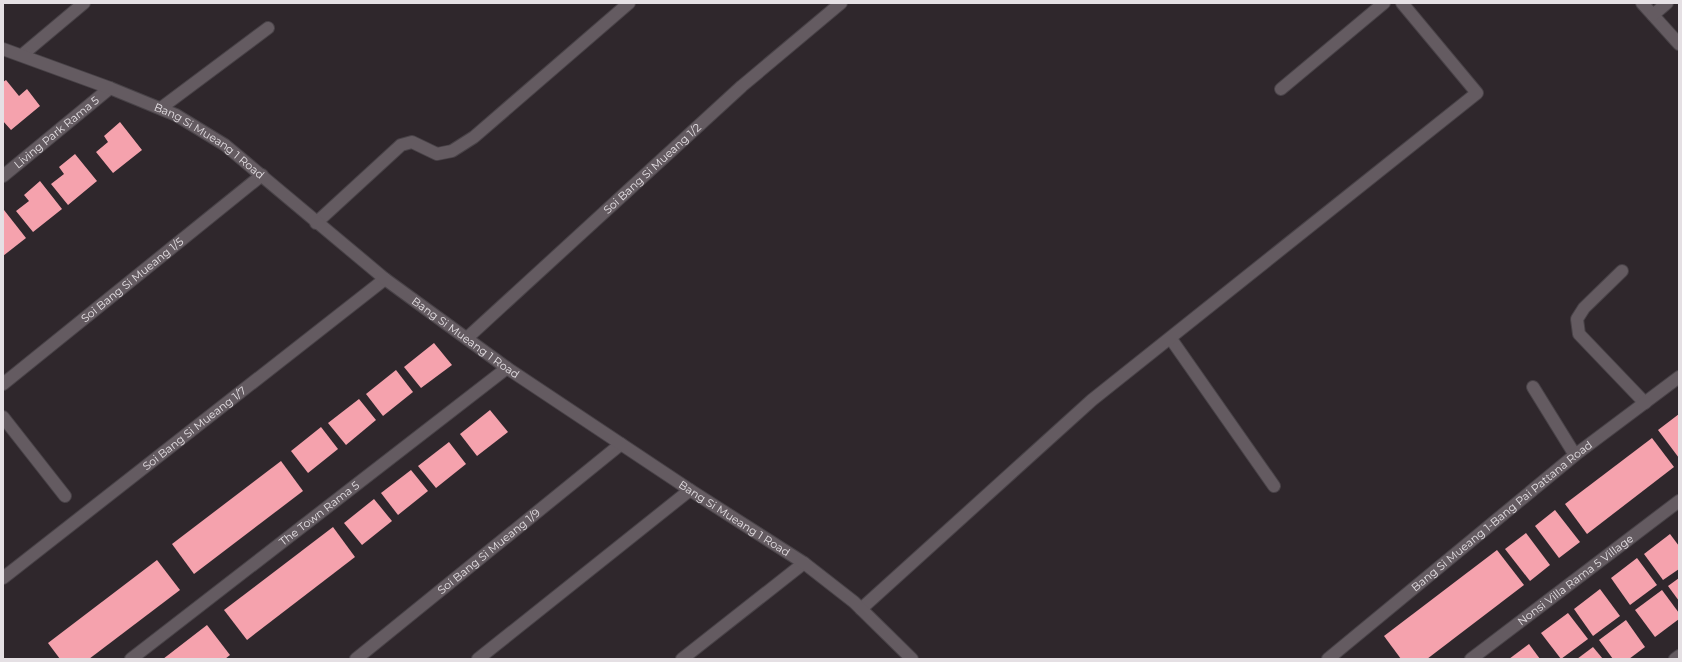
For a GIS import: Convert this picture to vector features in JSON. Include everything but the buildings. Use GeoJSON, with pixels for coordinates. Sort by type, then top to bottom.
{"type":"FeatureCollection","features":[{"type":"Feature","properties":{"kind":"street"},"geometry":{"type":"LineString","coordinates":[[22,55],[84,3]]}},
{"type":"Feature","properties":{"kind":"street"},"geometry":{"type":"LineString","coordinates":[[316,223],[401,146],[412,142],[437,154],[452,151],[474,137],[629,3]]}},
{"type":"Feature","properties":{"kind":"street","name":"Soi Bang Si Mueang 1/2"},"geometry":{"type":"LineString","coordinates":[[467,338],[742,86],[841,3]]}},
{"type":"Feature","properties":{"kind":"street"},"geometry":{"type":"LineString","coordinates":[[1280,90],[1384,3]]}},
{"type":"Feature","properties":{"kind":"street"},"geometry":{"type":"LineString","coordinates":[[861,609],[1092,400],[1171,339],[1477,94],[1402,3]]}},
{"type":"Feature","properties":{"kind":"street"},"geometry":{"type":"LineString","coordinates":[[1642,3],[1679,44]]}},
{"type":"Feature","properties":{"kind":"street"},"geometry":{"type":"LineString","coordinates":[[1653,15],[1667,3]]}},
{"type":"Feature","properties":{"kind":"street"},"geometry":{"type":"LineString","coordinates":[[161,108],[268,28]]}},
{"type":"Feature","properties":{"kind":"street","name":"Bang Si Mueang 1 Road"},"geometry":{"type":"LineString","coordinates":[[3,49],[161,108],[176,115],[225,145],[262,175],[316,223],[385,279],[508,368],[690,490],[804,563],[861,609],[912,659]]}},
{"type":"Feature","properties":{"kind":"street","name":"Living Park Rama 5"},"geometry":{"type":"LineString","coordinates":[[3,176],[110,88]]}},
{"type":"Feature","properties":{"kind":"street","name":"Soi Bang Si Mueang 1/5"},"geometry":{"type":"LineString","coordinates":[[3,384],[262,175]]}},
{"type":"Feature","properties":{"kind":"street"},"geometry":{"type":"LineString","coordinates":[[1622,271],[1584,308],[1577,319],[1579,334],[1645,402]]}},
{"type":"Feature","properties":{"kind":"street","name":"Soi Bang Si Mueang 1/7"},"geometry":{"type":"LineString","coordinates":[[3,578],[385,279]]}},
{"type":"Feature","properties":{"kind":"street"},"geometry":{"type":"LineString","coordinates":[[1171,339],[1274,486]]}},
{"type":"Feature","properties":{"kind":"street","name":"The Town Rama 5"},"geometry":{"type":"LineString","coordinates":[[131,659],[508,368]]}},
{"type":"Feature","properties":{"kind":"street","name":"Bang Si Mueang 1-Bang Pai Pattana Road"},"geometry":{"type":"LineString","coordinates":[[1331,658],[1575,455],[1679,377]]}},
{"type":"Feature","properties":{"kind":"street"},"geometry":{"type":"LineString","coordinates":[[1533,387],[1575,455]]}},
{"type":"Feature","properties":{"kind":"street"},"geometry":{"type":"LineString","coordinates":[[3,417],[65,496]]}},
{"type":"Feature","properties":{"kind":"street","name":"Soi Bang Si Mueang 1/9"},"geometry":{"type":"LineString","coordinates":[[356,659],[621,444]]}},
{"type":"Feature","properties":{"kind":"street"},"geometry":{"type":"LineString","coordinates":[[478,659],[690,490]]}},
{"type":"Feature","properties":{"kind":"street","name":"Nonsi Villa Rama 5 Village"},"geometry":{"type":"LineString","coordinates":[[1471,659],[1679,501]]}},
{"type":"Feature","properties":{"kind":"street"},"geometry":{"type":"LineString","coordinates":[[682,659],[804,563]]}},
{"type":"Feature","properties":{"kind":"street"},"geometry":{"type":"LineString","coordinates":[[1675,659],[1679,656]]}}]}
